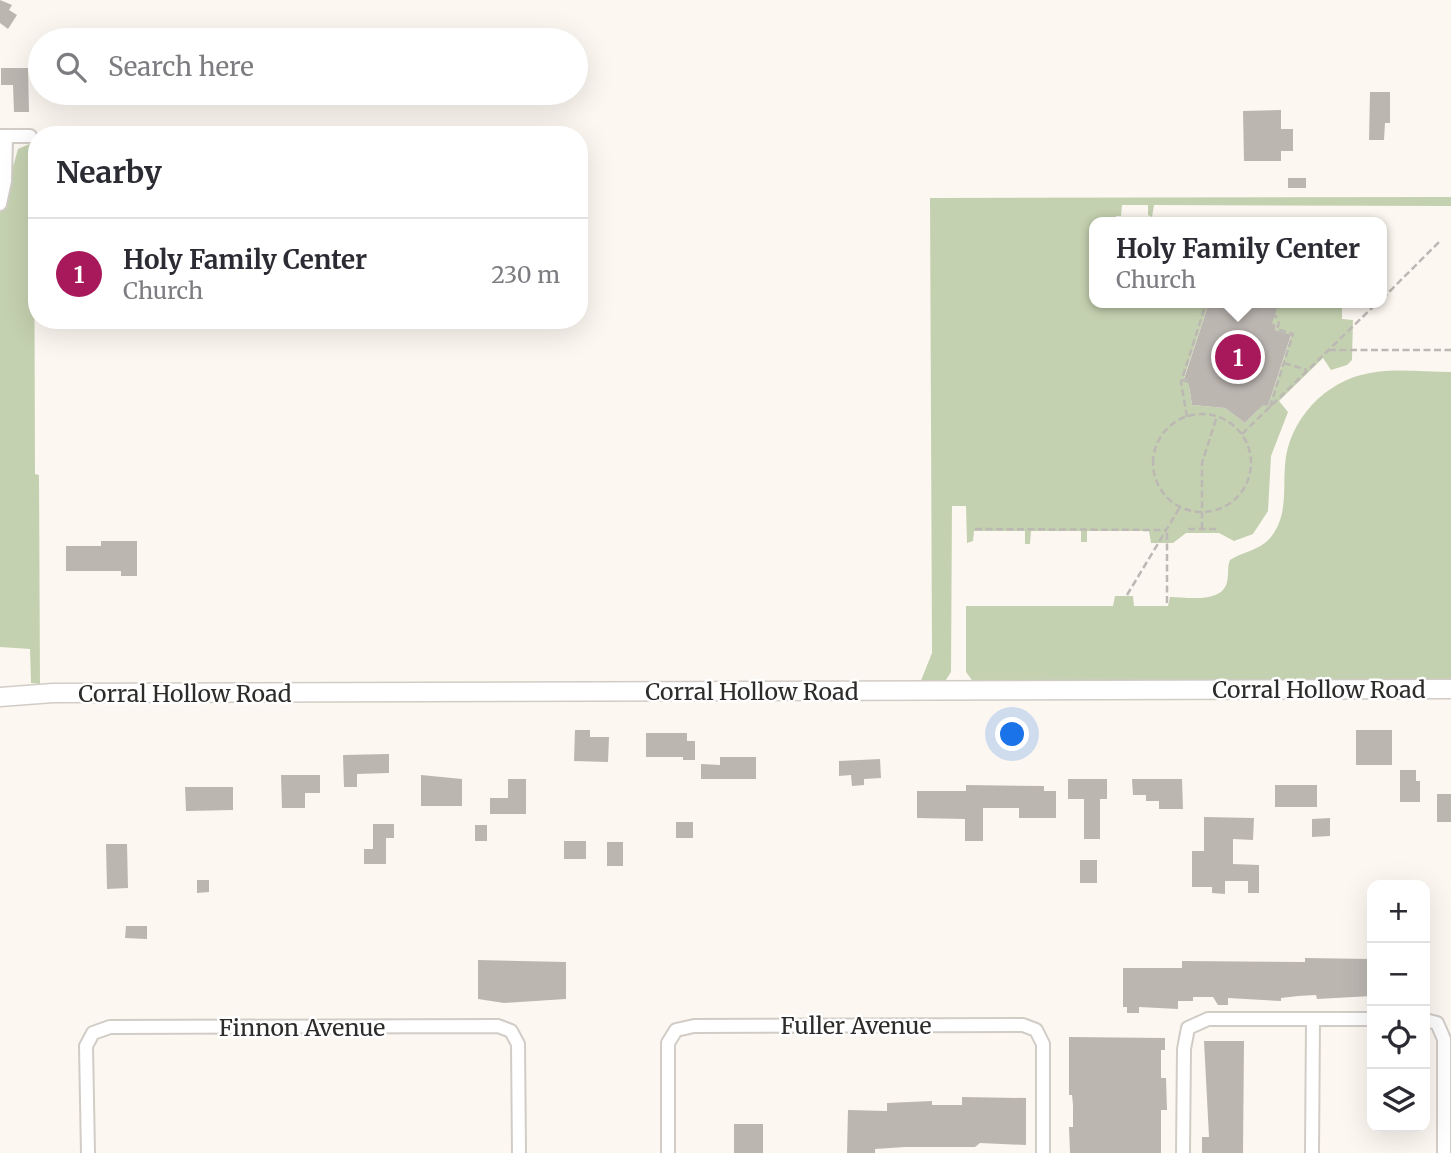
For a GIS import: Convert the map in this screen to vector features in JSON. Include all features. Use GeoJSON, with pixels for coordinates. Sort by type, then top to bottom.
{"type":"FeatureCollection","features":[{"type":"Feature","properties":{"kind":"main road","name":"Corral Hollow Road"},"geometry":{"type":"LineString","coordinates":[[0,686],[28,687],[53,693]]}},
{"type":"Feature","properties":{"kind":"main road","name":"Corral Hollow Road"},"geometry":{"type":"LineString","coordinates":[[0,697],[53,693],[1451,688]]}},
{"type":"Feature","properties":{"kind":"street"},"geometry":{"type":"LineString","coordinates":[[0,205],[5,181],[3,136],[28,136]]}},
{"type":"Feature","properties":{"kind":"street"},"geometry":{"type":"LineString","coordinates":[[1183,1153],[1184,1049],[1188,1028],[1208,1019],[1367,1019]]}},
{"type":"Feature","properties":{"kind":"street"},"geometry":{"type":"LineString","coordinates":[[1312,1153],[1313,1020]]}},
{"type":"Feature","properties":{"kind":"street"},"geometry":{"type":"LineString","coordinates":[[1431,1021],[1444,1039],[1444,1153]]}},
{"type":"Feature","properties":{"kind":"street","name":"Fuller Avenue"},"geometry":{"type":"LineString","coordinates":[[668,1153],[668,1043],[676,1030],[694,1026],[1023,1025],[1036,1030],[1042,1044],[1042,1153]]}},
{"type":"Feature","properties":{"kind":"street","name":"Finnon Avenue"},"geometry":{"type":"LineString","coordinates":[[88,1153],[86,1046],[93,1033],[110,1027],[498,1026],[511,1031],[518,1044],[519,1153]]}},
{"type":"Feature","properties":{"kind":"path"},"geometry":{"type":"LineString","coordinates":[[1387,293],[1439,243]]}},
{"type":"Feature","properties":{"kind":"path"},"geometry":{"type":"LineString","coordinates":[[1187,416],[1181,380],[1204,308]]}},
{"type":"Feature","properties":{"kind":"path"},"geometry":{"type":"LineString","coordinates":[[1242,434],[1372,308]]}},
{"type":"Feature","properties":{"kind":"path"},"geometry":{"type":"LineString","coordinates":[[1269,408],[1293,334],[1277,329],[1279,323],[1275,314]]}},
{"type":"Feature","properties":{"kind":"path"},"geometry":{"type":"LineString","coordinates":[[1329,350],[1451,350]]}},
{"type":"Feature","properties":{"kind":"path"},"geometry":{"type":"LineString","coordinates":[[1284,363],[1308,370]]}},
{"type":"Feature","properties":{"kind":"path"},"geometry":{"type":"LineString","coordinates":[[1181,380],[1192,383]]}},
{"type":"Feature","properties":{"kind":"path"},"geometry":{"type":"LineString","coordinates":[[1187,416],[1217,416],[1232,424],[1242,434],[1250,452],[1251,469],[1247,484],[1238,497],[1225,507],[1202,512],[1180,507],[1167,497],[1158,484],[1154,453],[1160,438],[1170,426],[1187,416]]}},
{"type":"Feature","properties":{"kind":"path"},"geometry":{"type":"LineString","coordinates":[[1202,529],[1202,463],[1217,416]]}},
{"type":"Feature","properties":{"kind":"path"},"geometry":{"type":"LineString","coordinates":[[1127,594],[1180,507]]}},
{"type":"Feature","properties":{"kind":"path"},"geometry":{"type":"LineString","coordinates":[[1188,529],[1216,529]]}},
{"type":"Feature","properties":{"kind":"path"},"geometry":{"type":"LineString","coordinates":[[975,530],[1167,530]]}},
{"type":"Feature","properties":{"kind":"path"},"geometry":{"type":"LineString","coordinates":[[1167,530],[1167,604]]}},
{"type":"Feature","properties":{"kind":"green space"},"geometry":{"type":"Polygon","coordinates":[[[28,145],[28,329],[35,329],[35,474],[39,475],[40,684],[31,683],[30,649],[0,647],[0,167],[13,167],[18,149],[28,145]]]}},
{"type":"Feature","properties":{"kind":"green space"},"geometry":{"type":"Polygon","coordinates":[[[1451,197],[1451,206],[1154,205],[1152,217],[1148,215],[1148,205],[1122,205],[1121,216],[1089,217],[1089,308],[1207,308],[1184,378],[1194,382],[1189,387],[1192,405],[1225,408],[1245,423],[1258,410],[1257,402],[1268,406],[1291,336],[1275,330],[1276,325],[1268,322],[1272,310],[1276,311],[1277,308],[1342,308],[1342,319],[1353,320],[1352,360],[1347,365],[1331,370],[1323,358],[1279,401],[1288,412],[1271,456],[1268,511],[1253,534],[1234,541],[1219,533],[1186,533],[1173,543],[1151,543],[1149,531],[1087,531],[1087,542],[1081,542],[1081,531],[1031,531],[1030,544],[1025,544],[1025,531],[974,531],[973,541],[967,543],[966,506],[952,506],[951,672],[944,683],[920,683],[932,653],[930,198],[1451,197]]]}},
{"type":"Feature","properties":{"kind":"green space"},"geometry":{"type":"Polygon","coordinates":[[[1400,370],[1451,372],[1451,682],[974,683],[966,672],[966,606],[1113,606],[1115,596],[1133,596],[1134,606],[1168,606],[1170,597],[1203,598],[1218,594],[1227,582],[1230,560],[1262,545],[1276,529],[1282,511],[1288,448],[1293,433],[1312,405],[1339,384],[1370,373],[1400,370]]]}},
{"type":"Feature","properties":{"kind":"building"},"geometry":{"type":"Polygon","coordinates":[[[0,0],[12,5],[9,10],[17,15],[8,29],[0,23],[0,0]]]}},
{"type":"Feature","properties":{"kind":"building"},"geometry":{"type":"Polygon","coordinates":[[[1,68],[28,68],[29,112],[14,112],[13,85],[1,85],[1,68]]]}},
{"type":"Feature","properties":{"kind":"building"},"geometry":{"type":"Polygon","coordinates":[[[1370,92],[1390,92],[1390,123],[1385,123],[1384,140],[1369,140],[1370,92]]]}},
{"type":"Feature","properties":{"kind":"building"},"geometry":{"type":"Polygon","coordinates":[[[1281,110],[1281,129],[1293,129],[1293,151],[1281,151],[1281,161],[1244,161],[1243,111],[1281,110]]]}},
{"type":"Feature","properties":{"kind":"building"},"geometry":{"type":"Polygon","coordinates":[[[1288,178],[1306,178],[1306,188],[1288,188],[1288,178]]]}},
{"type":"Feature","properties":{"kind":"building"},"geometry":{"type":"Polygon","coordinates":[[[1207,308],[1277,308],[1272,323],[1276,325],[1275,330],[1291,335],[1268,406],[1263,405],[1245,423],[1225,408],[1192,405],[1188,380],[1184,379],[1207,308]]]}},
{"type":"Feature","properties":{"kind":"building"},"geometry":{"type":"Polygon","coordinates":[[[101,541],[137,541],[137,576],[121,576],[121,571],[66,571],[66,546],[101,546],[101,541]]]}},
{"type":"Feature","properties":{"kind":"building"},"geometry":{"type":"Polygon","coordinates":[[[575,730],[590,730],[590,737],[609,737],[608,762],[574,761],[575,730]]]}},
{"type":"Feature","properties":{"kind":"building"},"geometry":{"type":"Polygon","coordinates":[[[1356,730],[1392,730],[1392,765],[1356,765],[1356,730]]]}},
{"type":"Feature","properties":{"kind":"building"},"geometry":{"type":"Polygon","coordinates":[[[646,733],[687,733],[687,741],[695,741],[695,760],[683,760],[683,757],[646,757],[646,733]]]}},
{"type":"Feature","properties":{"kind":"building"},"geometry":{"type":"Polygon","coordinates":[[[389,754],[389,773],[357,774],[357,787],[344,787],[343,755],[389,754]]]}},
{"type":"Feature","properties":{"kind":"building"},"geometry":{"type":"Polygon","coordinates":[[[720,757],[756,757],[756,779],[701,779],[701,764],[720,765],[720,757]]]}},
{"type":"Feature","properties":{"kind":"building"},"geometry":{"type":"Polygon","coordinates":[[[880,759],[881,778],[864,779],[864,785],[852,786],[851,775],[839,776],[839,761],[880,759]]]}},
{"type":"Feature","properties":{"kind":"building"},"geometry":{"type":"Polygon","coordinates":[[[1400,770],[1416,770],[1416,781],[1420,781],[1420,802],[1400,802],[1400,770]]]}},
{"type":"Feature","properties":{"kind":"building"},"geometry":{"type":"Polygon","coordinates":[[[281,775],[320,775],[320,793],[305,793],[305,808],[282,808],[281,775]]]}},
{"type":"Feature","properties":{"kind":"building"},"geometry":{"type":"Polygon","coordinates":[[[421,775],[462,779],[462,806],[421,806],[421,775]]]}},
{"type":"Feature","properties":{"kind":"building"},"geometry":{"type":"Polygon","coordinates":[[[508,779],[526,779],[526,814],[490,814],[490,798],[508,798],[508,779]]]}},
{"type":"Feature","properties":{"kind":"building"},"geometry":{"type":"Polygon","coordinates":[[[1068,779],[1107,779],[1107,799],[1100,799],[1100,839],[1084,839],[1084,799],[1068,799],[1068,779]]]}},
{"type":"Feature","properties":{"kind":"building"},"geometry":{"type":"Polygon","coordinates":[[[1132,779],[1182,779],[1183,809],[1159,809],[1159,801],[1146,801],[1146,795],[1133,795],[1132,779]]]}},
{"type":"Feature","properties":{"kind":"building"},"geometry":{"type":"Polygon","coordinates":[[[966,785],[1044,786],[1044,791],[1056,791],[1056,818],[1019,818],[1019,808],[983,808],[983,841],[965,841],[965,819],[917,818],[917,791],[966,791],[966,785]]]}},
{"type":"Feature","properties":{"kind":"building"},"geometry":{"type":"Polygon","coordinates":[[[1275,785],[1317,785],[1317,807],[1275,807],[1275,785]]]}},
{"type":"Feature","properties":{"kind":"building"},"geometry":{"type":"Polygon","coordinates":[[[185,787],[233,787],[233,810],[186,811],[185,787]]]}},
{"type":"Feature","properties":{"kind":"building"},"geometry":{"type":"Polygon","coordinates":[[[1437,794],[1451,794],[1451,822],[1437,822],[1437,794]]]}},
{"type":"Feature","properties":{"kind":"building"},"geometry":{"type":"Polygon","coordinates":[[[1204,817],[1254,818],[1253,840],[1233,839],[1233,864],[1259,865],[1259,893],[1248,893],[1248,881],[1225,881],[1225,894],[1212,893],[1212,887],[1192,887],[1192,851],[1204,851],[1204,817]]]}},
{"type":"Feature","properties":{"kind":"building"},"geometry":{"type":"Polygon","coordinates":[[[1330,818],[1330,836],[1312,837],[1312,819],[1330,818]]]}},
{"type":"Feature","properties":{"kind":"building"},"geometry":{"type":"Polygon","coordinates":[[[676,822],[693,822],[693,838],[676,838],[676,822]]]}},
{"type":"Feature","properties":{"kind":"building"},"geometry":{"type":"Polygon","coordinates":[[[373,824],[394,824],[394,838],[386,838],[386,864],[364,864],[364,849],[373,849],[373,824]]]}},
{"type":"Feature","properties":{"kind":"building"},"geometry":{"type":"Polygon","coordinates":[[[475,825],[487,825],[487,841],[475,841],[475,825]]]}},
{"type":"Feature","properties":{"kind":"building"},"geometry":{"type":"Polygon","coordinates":[[[564,841],[586,841],[586,859],[564,859],[564,841]]]}},
{"type":"Feature","properties":{"kind":"building"},"geometry":{"type":"Polygon","coordinates":[[[607,842],[623,842],[623,866],[607,866],[607,842]]]}},
{"type":"Feature","properties":{"kind":"building"},"geometry":{"type":"Polygon","coordinates":[[[106,844],[127,844],[128,888],[107,889],[106,844]]]}},
{"type":"Feature","properties":{"kind":"building"},"geometry":{"type":"Polygon","coordinates":[[[1080,860],[1097,860],[1097,883],[1080,883],[1080,860]]]}},
{"type":"Feature","properties":{"kind":"building"},"geometry":{"type":"Polygon","coordinates":[[[197,880],[209,880],[209,892],[197,893],[197,880]]]}},
{"type":"Feature","properties":{"kind":"building"},"geometry":{"type":"Polygon","coordinates":[[[126,926],[147,926],[147,939],[125,938],[126,926]]]}},
{"type":"Feature","properties":{"kind":"building"},"geometry":{"type":"Polygon","coordinates":[[[1305,958],[1367,959],[1367,996],[1317,999],[1316,995],[1281,998],[1281,1001],[1228,998],[1228,1005],[1218,1005],[1213,997],[1193,997],[1193,1001],[1178,1001],[1178,1009],[1139,1007],[1139,1013],[1127,1013],[1127,1007],[1123,1007],[1123,968],[1182,968],[1182,961],[1305,962],[1305,958]]]}},
{"type":"Feature","properties":{"kind":"building"},"geometry":{"type":"Polygon","coordinates":[[[478,960],[566,962],[566,999],[504,1003],[478,999],[478,960]]]}},
{"type":"Feature","properties":{"kind":"building"},"geometry":{"type":"Polygon","coordinates":[[[1069,1037],[1165,1038],[1165,1050],[1161,1050],[1161,1078],[1166,1078],[1167,1110],[1161,1110],[1161,1153],[1070,1153],[1069,1127],[1073,1127],[1073,1105],[1072,1095],[1069,1095],[1069,1037]]]}},
{"type":"Feature","properties":{"kind":"building"},"geometry":{"type":"Polygon","coordinates":[[[1204,1041],[1244,1041],[1243,1153],[1202,1153],[1202,1137],[1209,1137],[1204,1041]]]}},
{"type":"Feature","properties":{"kind":"building"},"geometry":{"type":"Polygon","coordinates":[[[962,1097],[1026,1098],[1026,1145],[980,1143],[975,1147],[905,1147],[875,1149],[875,1153],[847,1153],[848,1110],[887,1111],[887,1103],[932,1101],[932,1105],[962,1105],[962,1097]]]}},
{"type":"Feature","properties":{"kind":"building"},"geometry":{"type":"Polygon","coordinates":[[[734,1124],[763,1124],[763,1153],[734,1153],[734,1124]]]}},
{"type":"Feature","properties":{"kind":"place","name":"Holy Family Center"},"geometry":{"type":"Point","coordinates":[1238,357]}}]}
